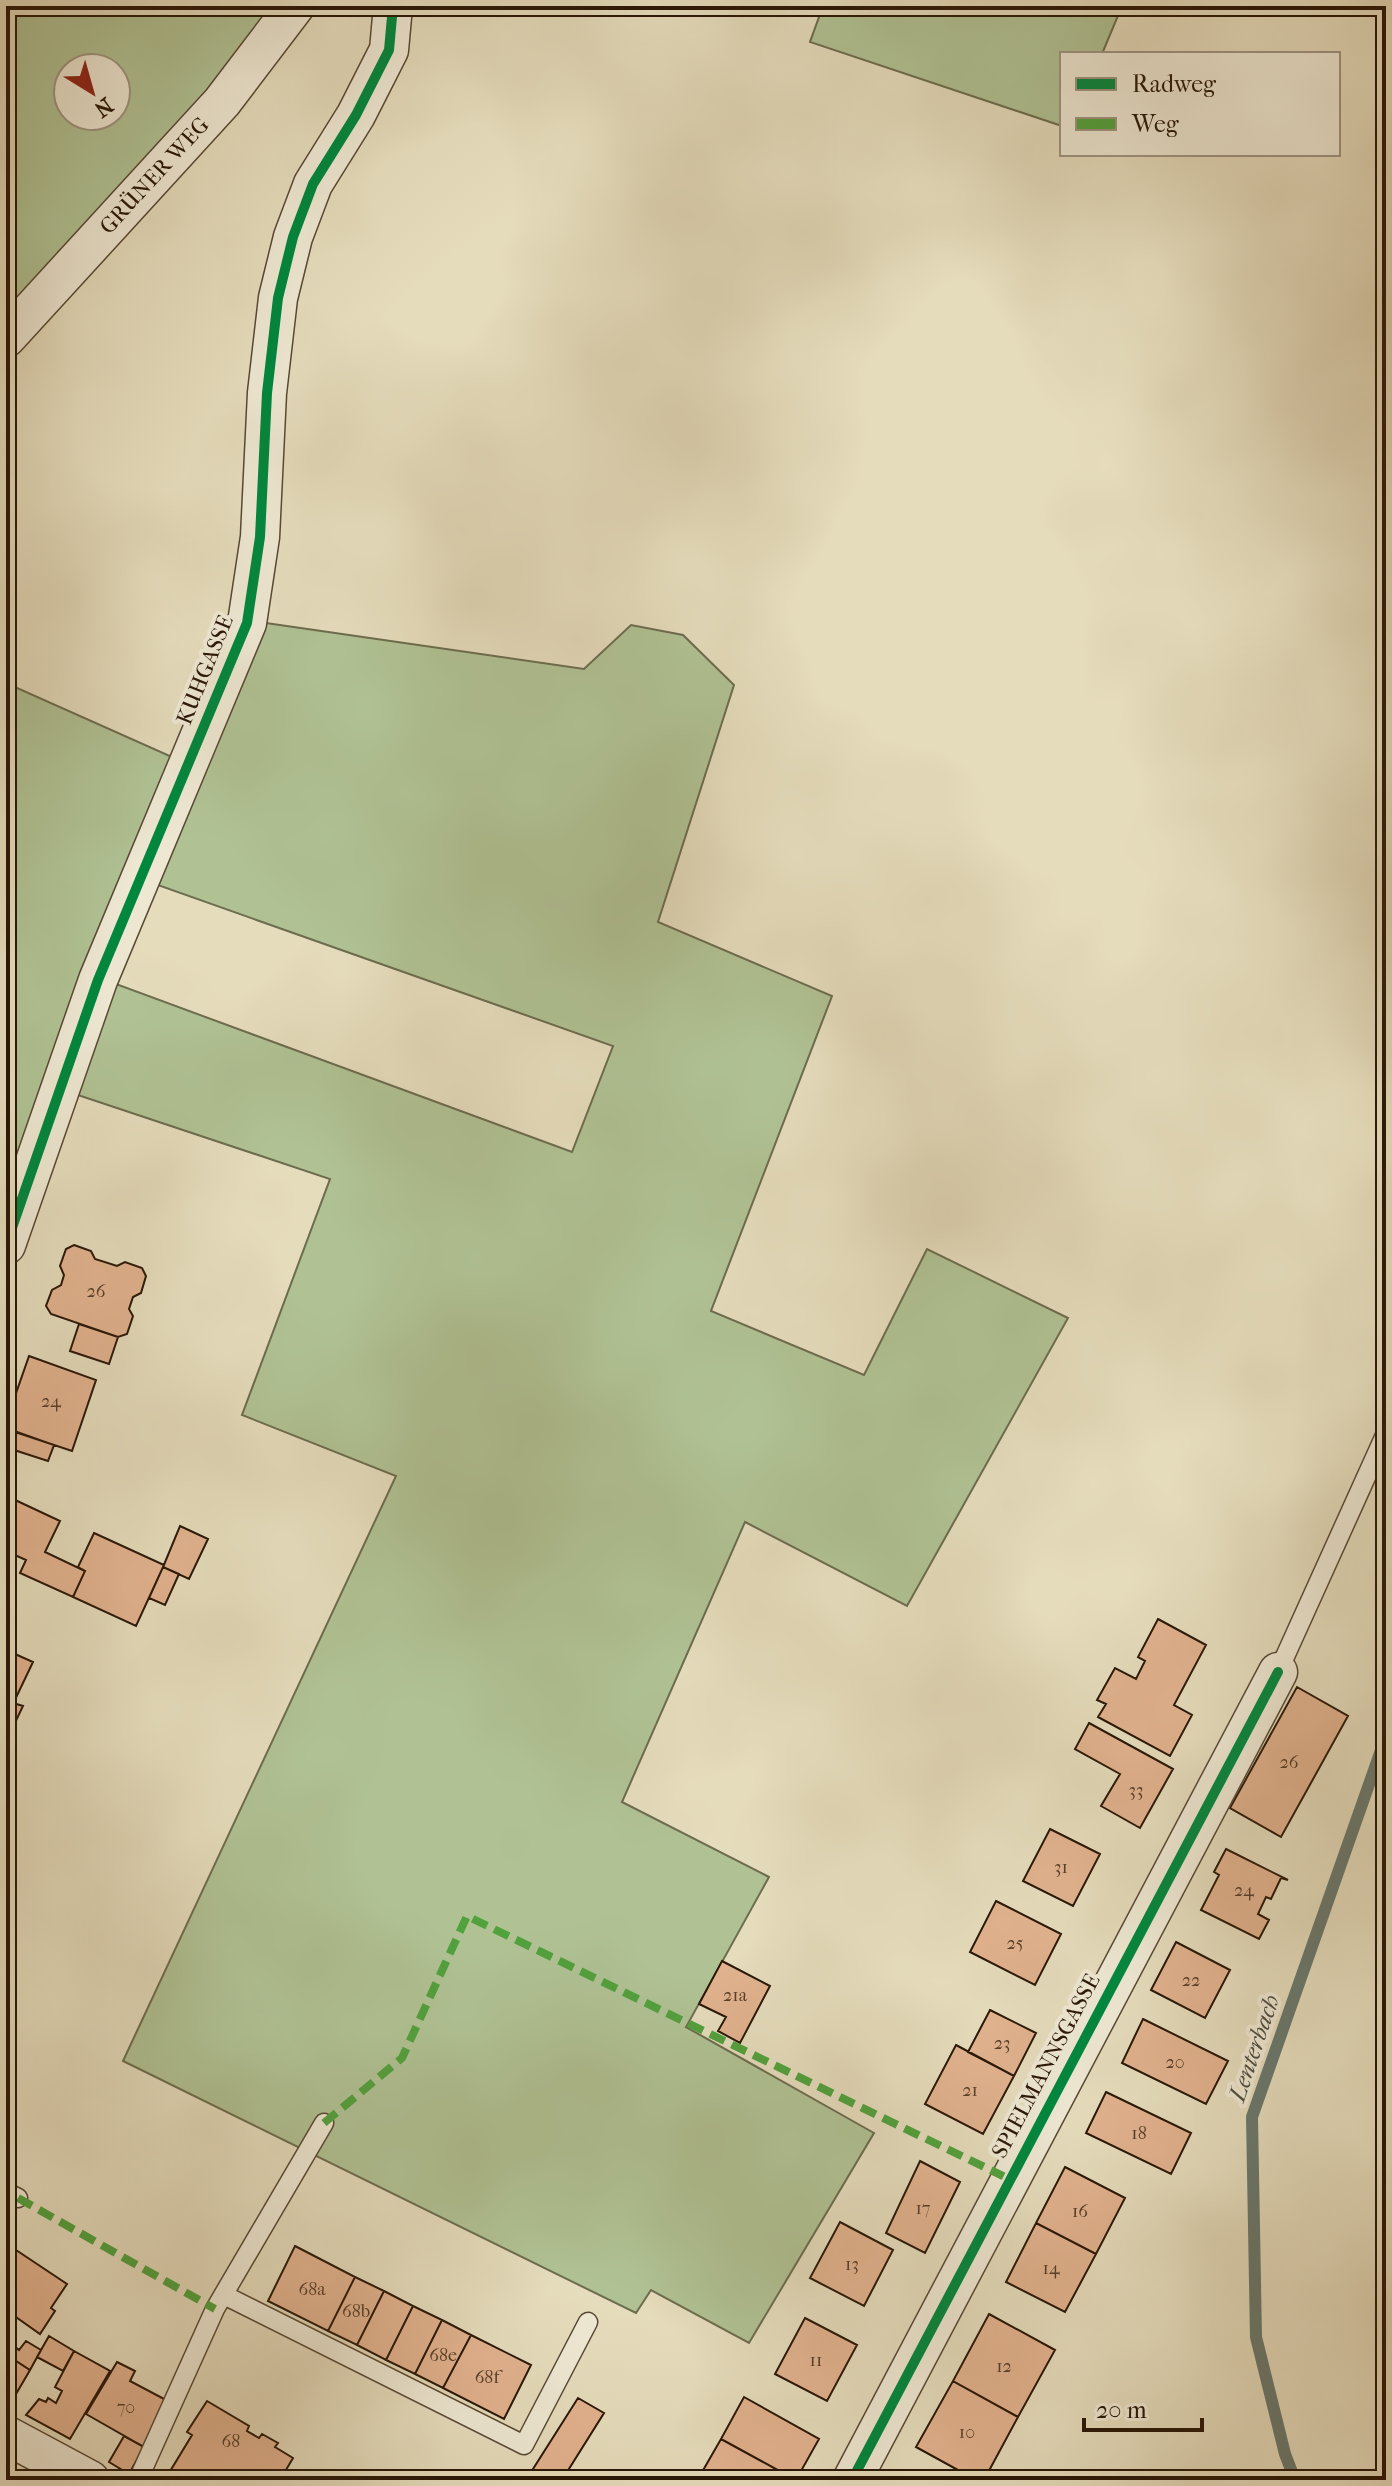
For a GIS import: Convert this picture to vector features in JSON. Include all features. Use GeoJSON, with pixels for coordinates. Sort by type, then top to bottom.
{"type":"FeatureCollection","features":[{"type":"Feature","properties":{"kind":"street","name":"GRÜNER WEG"},"geometry":{"type":"LineString","coordinates":[[6,338],[222,102],[295,6]]}},
{"type":"Feature","properties":{"kind":"street","name":"KUHGASSE"},"geometry":{"type":"LineString","coordinates":[[6,1245],[98,980],[247,623],[260,537],[269,377],[278,298],[293,237],[313,184],[356,115],[389,50],[393,6]]}},
{"type":"Feature","properties":{"kind":"street","name":"SPIELMANNSGASSE"},"geometry":{"type":"LineString","coordinates":[[852,2480],[1278,1672]]}},
{"type":"Feature","properties":{"kind":"street"},"geometry":{"type":"LineString","coordinates":[[6,2435],[90,2480]]}},
{"type":"Feature","properties":{"kind":"lane"},"geometry":{"type":"LineString","coordinates":[[1278,1672],[1386,1433]]}},
{"type":"Feature","properties":{"kind":"lane"},"geometry":{"type":"LineString","coordinates":[[138,2480],[215,2309],[324,2123]]}},
{"type":"Feature","properties":{"kind":"lane"},"geometry":{"type":"LineString","coordinates":[[224,2295],[524,2445],[588,2322]]}},
{"type":"Feature","properties":{"kind":"green space"},"geometry":{"type":"Polygon","coordinates":[[[6,6],[281,6],[239,64],[6,319],[6,6]]]}},
{"type":"Feature","properties":{"kind":"green space"},"geometry":{"type":"Polygon","coordinates":[[[823,6],[1122,6],[1103,52],[1060,52],[1060,125],[810,42],[823,6]]]}},
{"type":"Feature","properties":{"kind":"green space"},"geometry":{"type":"Polygon","coordinates":[[[259,622],[584,669],[631,625],[683,635],[734,685],[658,922],[832,996],[711,1311],[864,1375],[927,1249],[1068,1318],[907,1606],[745,1522],[622,1802],[769,1877],[686,2027],[874,2133],[749,2343],[651,2290],[636,2313],[123,2061],[396,1476],[242,1415],[330,1179],[42,1083],[6,1201],[6,683],[181,761],[86,973],[572,1152],[613,1046],[152,883],[259,622]]]}},
{"type":"Feature","properties":{"kind":"building"},"geometry":{"type":"Polygon","coordinates":[[[74,1245],[91,1251],[95,1259],[117,1266],[125,1262],[142,1268],[146,1276],[141,1293],[133,1297],[129,1309],[133,1316],[127,1334],[118,1337],[51,1314],[46,1306],[52,1290],[61,1285],[64,1275],[60,1266],[66,1249],[74,1245]]]}},
{"type":"Feature","properties":{"kind":"building"},"geometry":{"type":"Polygon","coordinates":[[[79,1324],[118,1337],[109,1364],[70,1351],[79,1324]]]}},
{"type":"Feature","properties":{"kind":"building"},"geometry":{"type":"Polygon","coordinates":[[[29,1356],[96,1380],[72,1451],[6,1429],[29,1356]]]}},
{"type":"Feature","properties":{"kind":"building"},"geometry":{"type":"Polygon","coordinates":[[[17,1432],[54,1445],[48,1461],[11,1449],[17,1432]]]}},
{"type":"Feature","properties":{"kind":"building"},"geometry":{"type":"Polygon","coordinates":[[[13,1499],[60,1521],[45,1552],[85,1571],[73,1597],[20,1573],[26,1560],[6,1551],[6,1514],[13,1499]]]}},
{"type":"Feature","properties":{"kind":"building"},"geometry":{"type":"Polygon","coordinates":[[[180,1526],[208,1539],[189,1579],[163,1567],[180,1526]]]}},
{"type":"Feature","properties":{"kind":"building"},"geometry":{"type":"Polygon","coordinates":[[[94,1533],[164,1565],[136,1626],[73,1597],[85,1571],[78,1567],[94,1533]]]}},
{"type":"Feature","properties":{"kind":"building"},"geometry":{"type":"Polygon","coordinates":[[[163,1567],[179,1574],[165,1605],[149,1598],[163,1567]]]}},
{"type":"Feature","properties":{"kind":"building"},"geometry":{"type":"Polygon","coordinates":[[[1158,1619],[1206,1645],[1174,1705],[1192,1715],[1170,1756],[1098,1717],[1106,1704],[1097,1700],[1115,1668],[1136,1679],[1145,1661],[1138,1657],[1158,1619]]]}},
{"type":"Feature","properties":{"kind":"building"},"geometry":{"type":"Polygon","coordinates":[[[6,1650],[33,1662],[13,1704],[6,1701],[6,1650]]]}},
{"type":"Feature","properties":{"kind":"building"},"geometry":{"type":"Polygon","coordinates":[[[1297,1687],[1348,1716],[1281,1837],[1230,1808],[1297,1687]]]}},
{"type":"Feature","properties":{"kind":"building"},"geometry":{"type":"Polygon","coordinates":[[[6,1701],[23,1706],[13,1727],[6,1723],[6,1701]]]}},
{"type":"Feature","properties":{"kind":"building"},"geometry":{"type":"Polygon","coordinates":[[[1089,1723],[1173,1769],[1140,1828],[1101,1806],[1120,1774],[1075,1749],[1089,1723]]]}},
{"type":"Feature","properties":{"kind":"building"},"geometry":{"type":"Polygon","coordinates":[[[1050,1829],[1100,1854],[1073,1906],[1023,1881],[1050,1829]]]}},
{"type":"Feature","properties":{"kind":"building"},"geometry":{"type":"Polygon","coordinates":[[[1226,1849],[1288,1880],[1281,1878],[1271,1899],[1266,1897],[1258,1914],[1269,1920],[1259,1939],[1201,1910],[1219,1875],[1214,1872],[1226,1849]]]}},
{"type":"Feature","properties":{"kind":"building"},"geometry":{"type":"Polygon","coordinates":[[[996,1901],[1061,1934],[1035,1985],[970,1952],[996,1901]]]}},
{"type":"Feature","properties":{"kind":"building"},"geometry":{"type":"Polygon","coordinates":[[[1176,1942],[1230,1970],[1205,2018],[1151,1990],[1176,1942]]]}},
{"type":"Feature","properties":{"kind":"building"},"geometry":{"type":"Polygon","coordinates":[[[722,1961],[770,1986],[740,2043],[718,2031],[726,2017],[699,2004],[722,1961]]]}},
{"type":"Feature","properties":{"kind":"building"},"geometry":{"type":"Polygon","coordinates":[[[990,2010],[1036,2033],[1014,2076],[968,2052],[990,2010]]]}},
{"type":"Feature","properties":{"kind":"building"},"geometry":{"type":"Polygon","coordinates":[[[1143,2019],[1228,2061],[1206,2104],[1122,2063],[1143,2019]]]}},
{"type":"Feature","properties":{"kind":"building"},"geometry":{"type":"Polygon","coordinates":[[[956,2045],[1014,2076],[983,2134],[925,2104],[956,2045]]]}},
{"type":"Feature","properties":{"kind":"building"},"geometry":{"type":"Polygon","coordinates":[[[1106,2092],[1191,2133],[1171,2174],[1086,2133],[1106,2092]]]}},
{"type":"Feature","properties":{"kind":"building"},"geometry":{"type":"Polygon","coordinates":[[[920,2161],[960,2182],[925,2253],[886,2233],[920,2161]]]}},
{"type":"Feature","properties":{"kind":"building"},"geometry":{"type":"Polygon","coordinates":[[[1065,2167],[1125,2198],[1096,2254],[1036,2223],[1065,2167]]]}},
{"type":"Feature","properties":{"kind":"building"},"geometry":{"type":"Polygon","coordinates":[[[840,2222],[893,2250],[864,2306],[810,2278],[840,2222]]]}},
{"type":"Feature","properties":{"kind":"building"},"geometry":{"type":"Polygon","coordinates":[[[1036,2223],[1096,2254],[1065,2312],[1006,2282],[1036,2223]]]}},
{"type":"Feature","properties":{"kind":"building"},"geometry":{"type":"Polygon","coordinates":[[[295,2246],[355,2277],[328,2331],[268,2301],[295,2246]]]}},
{"type":"Feature","properties":{"kind":"building"},"geometry":{"type":"Polygon","coordinates":[[[16,2250],[67,2284],[51,2308],[55,2311],[40,2334],[6,2310],[6,2266],[16,2250]]]}},
{"type":"Feature","properties":{"kind":"building"},"geometry":{"type":"Polygon","coordinates":[[[355,2277],[384,2291],[357,2345],[328,2331],[355,2277]]]}},
{"type":"Feature","properties":{"kind":"building"},"geometry":{"type":"Polygon","coordinates":[[[384,2291],[413,2306],[386,2360],[357,2345],[384,2291]]]}},
{"type":"Feature","properties":{"kind":"building"},"geometry":{"type":"Polygon","coordinates":[[[413,2306],[442,2320],[415,2374],[386,2360],[413,2306]]]}},
{"type":"Feature","properties":{"kind":"building"},"geometry":{"type":"Polygon","coordinates":[[[989,2314],[1055,2350],[1018,2417],[953,2381],[989,2314]]]}},
{"type":"Feature","properties":{"kind":"building"},"geometry":{"type":"Polygon","coordinates":[[[805,2318],[857,2345],[827,2401],[775,2374],[805,2318]]]}},
{"type":"Feature","properties":{"kind":"building"},"geometry":{"type":"Polygon","coordinates":[[[442,2320],[471,2335],[443,2388],[415,2374],[442,2320]]]}},
{"type":"Feature","properties":{"kind":"building"},"geometry":{"type":"Polygon","coordinates":[[[471,2335],[531,2365],[504,2419],[443,2388],[471,2335]]]}},
{"type":"Feature","properties":{"kind":"building"},"geometry":{"type":"Polygon","coordinates":[[[49,2336],[74,2351],[63,2371],[37,2357],[49,2336]]]}},
{"type":"Feature","properties":{"kind":"building"},"geometry":{"type":"Polygon","coordinates":[[[26,2341],[41,2350],[30,2370],[7,2355],[13,2345],[19,2350],[26,2341]]]}},
{"type":"Feature","properties":{"kind":"building"},"geometry":{"type":"Polygon","coordinates":[[[74,2351],[110,2371],[70,2439],[26,2415],[39,2399],[46,2402],[48,2398],[56,2403],[62,2391],[55,2387],[74,2351]]]}},
{"type":"Feature","properties":{"kind":"building"},"geometry":{"type":"Polygon","coordinates":[[[6,2354],[13,2359],[6,2371],[6,2354]]]}},
{"type":"Feature","properties":{"kind":"building"},"geometry":{"type":"Polygon","coordinates":[[[13,2359],[30,2370],[9,2406],[6,2405],[6,2371],[13,2359]]]}},
{"type":"Feature","properties":{"kind":"building"},"geometry":{"type":"Polygon","coordinates":[[[117,2362],[135,2371],[130,2381],[166,2400],[144,2447],[86,2414],[117,2362]]]}},
{"type":"Feature","properties":{"kind":"building"},"geometry":{"type":"Polygon","coordinates":[[[953,2381],[1018,2417],[984,2480],[976,2480],[916,2447],[953,2381]]]}},
{"type":"Feature","properties":{"kind":"building"},"geometry":{"type":"Polygon","coordinates":[[[744,2397],[819,2439],[796,2480],[721,2439],[744,2397]]]}},
{"type":"Feature","properties":{"kind":"building"},"geometry":{"type":"Polygon","coordinates":[[[578,2398],[604,2413],[562,2480],[526,2480],[578,2398]]]}},
{"type":"Feature","properties":{"kind":"building"},"geometry":{"type":"Polygon","coordinates":[[[207,2401],[249,2426],[247,2431],[259,2438],[262,2434],[278,2443],[275,2447],[293,2458],[280,2480],[181,2480],[169,2473],[192,2435],[187,2432],[207,2401]]]}},
{"type":"Feature","properties":{"kind":"building"},"geometry":{"type":"Polygon","coordinates":[[[124,2436],[144,2447],[129,2474],[109,2462],[124,2436]]]}},
{"type":"Feature","properties":{"kind":"building"},"geometry":{"type":"Polygon","coordinates":[[[721,2439],[796,2480],[698,2479],[721,2439]]]}},
{"type":"Feature","properties":{"kind":"waterway","name":"Lenterbach"},"geometry":{"type":"LineString","coordinates":[[1295,2480],[1285,2454],[1256,2337],[1252,2117],[1386,1736]]}},
{"type":"Feature","properties":{"kind":"marked path"},"geometry":{"type":"LineString","coordinates":[[324,2123],[402,2058],[467,1916],[1009,2179]]}},
{"type":"Feature","properties":{"kind":"marked path"},"geometry":{"type":"LineString","coordinates":[[18,2198],[215,2309]]}},
{"type":"Feature","properties":{"kind":"cycle path"},"geometry":{"type":"LineString","coordinates":[[6,1245],[98,980],[247,623],[260,537],[267,393],[278,298],[293,237],[313,184],[356,115],[389,50],[393,6]]}},
{"type":"Feature","properties":{"kind":"cycle path"},"geometry":{"type":"LineString","coordinates":[[852,2480],[1278,1672]]}}]}
